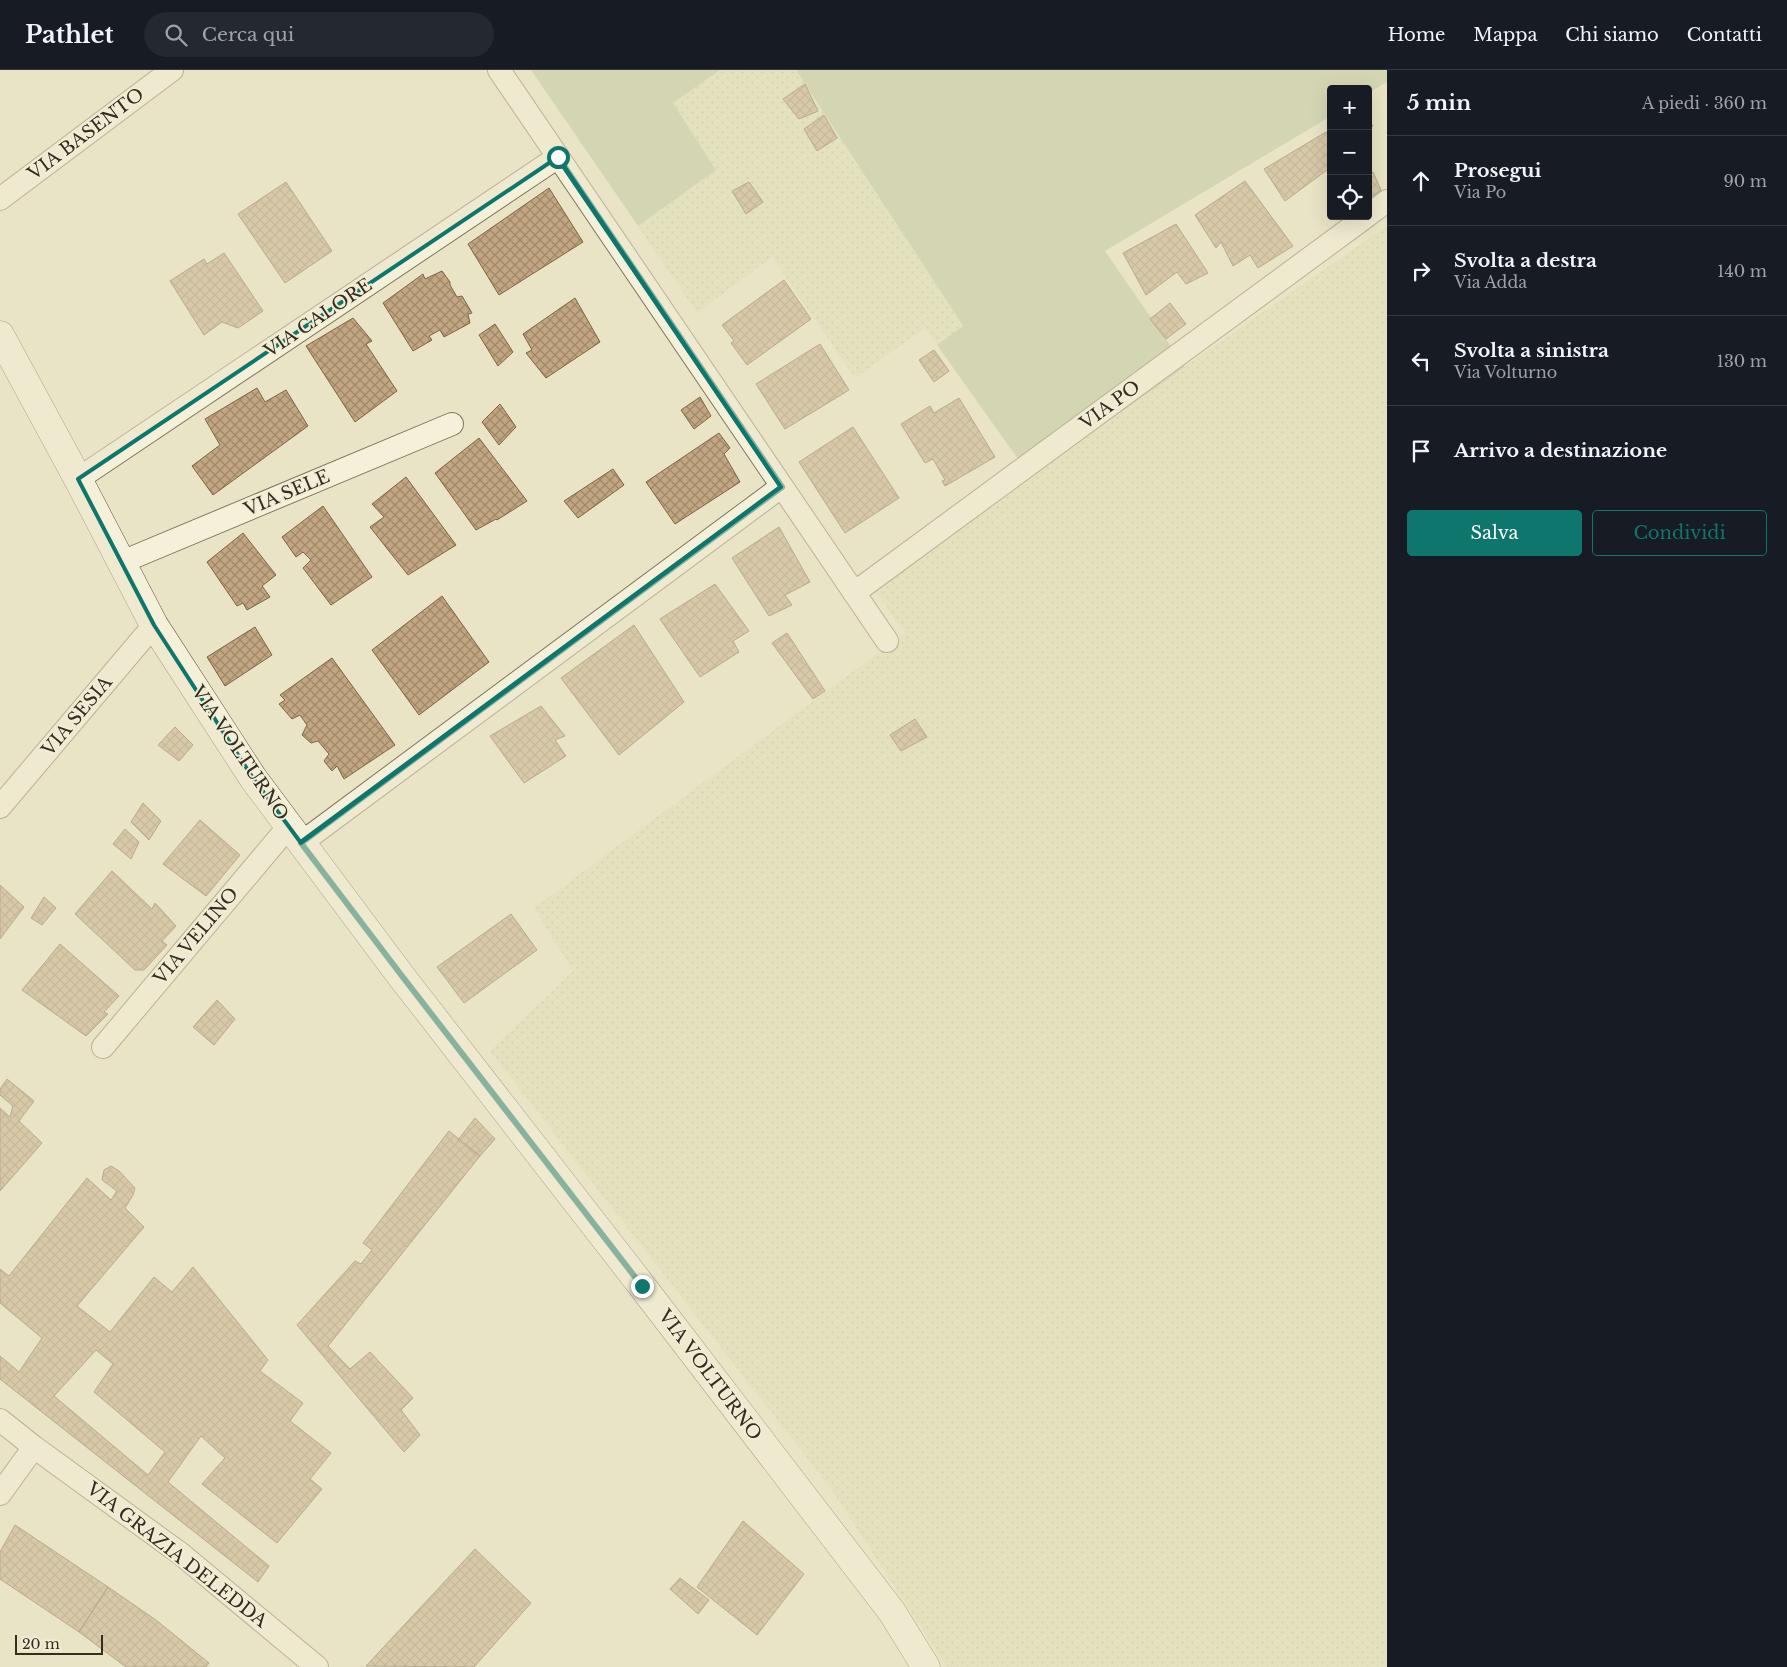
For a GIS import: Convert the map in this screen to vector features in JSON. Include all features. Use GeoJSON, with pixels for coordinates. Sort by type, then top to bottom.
{"type":"FeatureCollection","features":[{"type":"Feature","properties":{"kind":"street","name":"VIA BASENTO"},"geometry":{"type":"LineString","coordinates":[[0,199],[172,70]]}},
{"type":"Feature","properties":{"kind":"street"},"geometry":{"type":"LineString","coordinates":[[499,70],[887,642]]}},
{"type":"Feature","properties":{"kind":"street","name":"VIA CALORE"},"geometry":{"type":"LineString","coordinates":[[78,479],[558,157]]}},
{"type":"Feature","properties":{"kind":"street","name":"VIA PO"},"geometry":{"type":"LineString","coordinates":[[1372,213],[1387,201]]}},
{"type":"Feature","properties":{"kind":"street","name":"VIA PO"},"geometry":{"type":"LineString","coordinates":[[854,593],[1363,220]]}},
{"type":"Feature","properties":{"kind":"street","name":"VIA VOLTURNO"},"geometry":{"type":"LineString","coordinates":[[0,335],[154,624],[253,778],[402,976],[892,1612],[926,1667]]}},
{"type":"Feature","properties":{"kind":"street","name":"VIA SELE"},"geometry":{"type":"LineString","coordinates":[[122,562],[452,424]]}},
{"type":"Feature","properties":{"kind":"street","name":"VIA VELINO"},"geometry":{"type":"LineString","coordinates":[[103,1047],[295,834],[782,487]]}},
{"type":"Feature","properties":{"kind":"street","name":"VIA SESIA"},"geometry":{"type":"LineString","coordinates":[[0,807],[154,624]]}},
{"type":"Feature","properties":{"kind":"street","name":"VIA GRAZIA DELEDDA"},"geometry":{"type":"LineString","coordinates":[[0,1420],[181,1554],[317,1667]]}},
{"type":"Feature","properties":{"kind":"street"},"geometry":{"type":"LineString","coordinates":[[0,1494],[34,1447]]}},
{"type":"Feature","properties":{"kind":"highlighted area"},"geometry":{"type":"Polygon","coordinates":[[[558,157],[781,487],[301,843],[253,778],[154,625],[78,479],[558,157]]]}},
{"type":"Feature","properties":{"kind":"green space"},"geometry":{"type":"Polygon","coordinates":[[[531,70],[720,70],[673,103],[716,170],[638,226],[531,70]]]}},
{"type":"Feature","properties":{"kind":"green space"},"geometry":{"type":"Polygon","coordinates":[[[720,70],[796,70],[963,327],[937,345],[925,328],[855,378],[772,257],[697,313],[638,226],[716,170],[673,103],[720,70]]]}},
{"type":"Feature","properties":{"kind":"green space"},"geometry":{"type":"Polygon","coordinates":[[[796,70],[1387,70],[1387,82],[1372,91],[1372,85],[1327,85],[1327,118],[1105,251],[1185,367],[1030,476],[937,345],[963,326],[796,70]]]}},
{"type":"Feature","properties":{"kind":"green space"},"geometry":{"type":"Polygon","coordinates":[[[1387,226],[1387,1667],[947,1667],[831,1489],[490,1051],[573,971],[534,908],[905,633],[871,585],[1387,226]]]}},
{"type":"Feature","properties":{"kind":"building"},"geometry":{"type":"Polygon","coordinates":[[[805,84],[818,111],[799,119],[783,99],[805,84]]]}},
{"type":"Feature","properties":{"kind":"building"},"geometry":{"type":"Polygon","coordinates":[[[824,115],[837,138],[817,151],[804,129],[824,115]]]}},
{"type":"Feature","properties":{"kind":"building"},"geometry":{"type":"Polygon","coordinates":[[[1326,132],[1327,133],[1327,170],[1285,201],[1264,169],[1326,132]]]}},
{"type":"Feature","properties":{"kind":"building"},"geometry":{"type":"Polygon","coordinates":[[[1372,173],[1381,190],[1372,196],[1372,175],[1372,173]]]}},
{"type":"Feature","properties":{"kind":"building"},"geometry":{"type":"Polygon","coordinates":[[[1245,181],[1293,246],[1258,268],[1250,255],[1233,266],[1221,242],[1216,248],[1195,215],[1245,181]]]}},
{"type":"Feature","properties":{"kind":"building"},"geometry":{"type":"Polygon","coordinates":[[[286,182],[332,251],[285,283],[238,214],[286,182]]]}},
{"type":"Feature","properties":{"kind":"building"},"geometry":{"type":"Polygon","coordinates":[[[749,182],[763,202],[746,214],[732,191],[749,182]]]}},
{"type":"Feature","properties":{"kind":"building"},"geometry":{"type":"Polygon","coordinates":[[[549,188],[583,242],[499,295],[468,244],[549,188]]]}},
{"type":"Feature","properties":{"kind":"building"},"geometry":{"type":"Polygon","coordinates":[[[1176,224],[1208,273],[1186,284],[1177,272],[1146,295],[1123,253],[1176,224]]]}},
{"type":"Feature","properties":{"kind":"building"},"geometry":{"type":"Polygon","coordinates":[[[224,253],[263,311],[238,328],[222,322],[204,335],[170,281],[204,259],[207,264],[224,253]]]}},
{"type":"Feature","properties":{"kind":"building"},"geometry":{"type":"Polygon","coordinates":[[[442,271],[457,297],[462,296],[472,313],[468,314],[470,323],[444,337],[440,330],[429,336],[432,340],[413,351],[383,303],[423,274],[425,279],[442,271]]]}},
{"type":"Feature","properties":{"kind":"building"},"geometry":{"type":"Polygon","coordinates":[[[784,280],[811,319],[747,365],[731,343],[734,341],[722,325],[784,280]]]}},
{"type":"Feature","properties":{"kind":"building"},"geometry":{"type":"Polygon","coordinates":[[[575,298],[600,342],[546,378],[526,353],[532,350],[523,334],[575,298]]]}},
{"type":"Feature","properties":{"kind":"building"},"geometry":{"type":"Polygon","coordinates":[[[1170,303],[1186,324],[1166,339],[1150,319],[1170,303]]]}},
{"type":"Feature","properties":{"kind":"building"},"geometry":{"type":"Polygon","coordinates":[[[353,318],[372,341],[366,344],[397,391],[355,422],[306,346],[353,318]]]}},
{"type":"Feature","properties":{"kind":"building"},"geometry":{"type":"Polygon","coordinates":[[[495,324],[513,352],[498,366],[479,335],[495,324]]]}},
{"type":"Feature","properties":{"kind":"building"},"geometry":{"type":"Polygon","coordinates":[[[820,344],[849,390],[785,429],[756,384],[820,344]]]}},
{"type":"Feature","properties":{"kind":"building"},"geometry":{"type":"Polygon","coordinates":[[[934,350],[949,371],[934,382],[919,360],[934,350]]]}},
{"type":"Feature","properties":{"kind":"building"},"geometry":{"type":"Polygon","coordinates":[[[257,388],[265,402],[286,390],[308,426],[213,495],[192,466],[220,445],[205,419],[257,388]]]}},
{"type":"Feature","properties":{"kind":"building"},"geometry":{"type":"Polygon","coordinates":[[[700,397],[711,416],[694,429],[681,410],[700,397]]]}},
{"type":"Feature","properties":{"kind":"building"},"geometry":{"type":"Polygon","coordinates":[[[959,398],[995,457],[945,486],[942,481],[945,480],[933,459],[925,463],[901,424],[930,406],[934,413],[959,398]]]}},
{"type":"Feature","properties":{"kind":"building"},"geometry":{"type":"Polygon","coordinates":[[[500,404],[516,427],[499,445],[482,422],[500,404]]]}},
{"type":"Feature","properties":{"kind":"building"},"geometry":{"type":"Polygon","coordinates":[[[853,427],[899,498],[845,533],[799,462],[853,427]]]}},
{"type":"Feature","properties":{"kind":"building"},"geometry":{"type":"Polygon","coordinates":[[[719,433],[730,448],[724,454],[740,482],[675,524],[646,482],[719,433]]]}},
{"type":"Feature","properties":{"kind":"building"},"geometry":{"type":"Polygon","coordinates":[[[479,438],[527,501],[497,520],[476,530],[435,473],[479,438]]]}},
{"type":"Feature","properties":{"kind":"building"},"geometry":{"type":"Polygon","coordinates":[[[613,469],[624,485],[578,518],[564,501],[613,469]]]}},
{"type":"Feature","properties":{"kind":"building"},"geometry":{"type":"Polygon","coordinates":[[[406,477],[456,545],[408,575],[370,527],[384,517],[372,504],[406,477]]]}},
{"type":"Feature","properties":{"kind":"building"},"geometry":{"type":"Polygon","coordinates":[[[323,506],[372,577],[331,605],[303,568],[311,560],[303,552],[296,557],[282,537],[323,506]]]}},
{"type":"Feature","properties":{"kind":"building"},"geometry":{"type":"Polygon","coordinates":[[[779,527],[810,582],[785,595],[792,605],[769,616],[732,558],[779,527]]]}},
{"type":"Feature","properties":{"kind":"building"},"geometry":{"type":"Polygon","coordinates":[[[243,533],[276,575],[262,586],[270,597],[247,610],[243,603],[237,606],[207,562],[243,533]]]}},
{"type":"Feature","properties":{"kind":"building"},"geometry":{"type":"Polygon","coordinates":[[[715,584],[749,631],[733,641],[739,652],[700,677],[660,619],[715,584]]]}},
{"type":"Feature","properties":{"kind":"building"},"geometry":{"type":"Polygon","coordinates":[[[442,596],[489,662],[419,715],[372,650],[442,596]]]}},
{"type":"Feature","properties":{"kind":"building"},"geometry":{"type":"Polygon","coordinates":[[[634,625],[684,702],[619,755],[561,678],[634,625]]]}},
{"type":"Feature","properties":{"kind":"building"},"geometry":{"type":"Polygon","coordinates":[[[255,627],[272,655],[225,686],[207,657],[255,627]]]}},
{"type":"Feature","properties":{"kind":"building"},"geometry":{"type":"Polygon","coordinates":[[[787,633],[825,691],[813,699],[772,643],[787,633]]]}},
{"type":"Feature","properties":{"kind":"building"},"geometry":{"type":"Polygon","coordinates":[[[332,658],[395,745],[344,779],[337,766],[332,771],[324,761],[329,754],[318,741],[311,743],[302,735],[307,725],[300,715],[292,719],[279,704],[285,700],[280,695],[332,658]]]}},
{"type":"Feature","properties":{"kind":"building"},"geometry":{"type":"Polygon","coordinates":[[[541,706],[565,736],[555,740],[566,756],[524,783],[490,736],[541,706]]]}},
{"type":"Feature","properties":{"kind":"building"},"geometry":{"type":"Polygon","coordinates":[[[915,719],[927,737],[901,751],[890,735],[915,719]]]}},
{"type":"Feature","properties":{"kind":"building"},"geometry":{"type":"Polygon","coordinates":[[[175,727],[193,745],[179,761],[158,745],[175,727]]]}},
{"type":"Feature","properties":{"kind":"building"},"geometry":{"type":"Polygon","coordinates":[[[143,803],[161,821],[149,840],[131,822],[143,803]]]}},
{"type":"Feature","properties":{"kind":"building"},"geometry":{"type":"Polygon","coordinates":[[[200,820],[240,855],[206,896],[163,864],[200,820]]]}},
{"type":"Feature","properties":{"kind":"building"},"geometry":{"type":"Polygon","coordinates":[[[125,829],[139,842],[131,859],[113,844],[125,829]]]}},
{"type":"Feature","properties":{"kind":"building"},"geometry":{"type":"Polygon","coordinates":[[[112,871],[152,909],[155,903],[176,926],[162,941],[167,945],[144,970],[135,970],[75,914],[112,871]]]}},
{"type":"Feature","properties":{"kind":"building"},"geometry":{"type":"Polygon","coordinates":[[[0,885],[24,907],[0,939],[0,885]]]}},
{"type":"Feature","properties":{"kind":"building"},"geometry":{"type":"Polygon","coordinates":[[[44,897],[56,908],[42,925],[31,918],[44,897]]]}},
{"type":"Feature","properties":{"kind":"building"},"geometry":{"type":"Polygon","coordinates":[[[511,914],[537,950],[464,1003],[437,967],[511,914]]]}},
{"type":"Feature","properties":{"kind":"building"},"geometry":{"type":"Polygon","coordinates":[[[60,944],[119,996],[104,1012],[108,1014],[86,1036],[22,990],[60,944]]]}},
{"type":"Feature","properties":{"kind":"building"},"geometry":{"type":"Polygon","coordinates":[[[217,1000],[235,1019],[214,1045],[193,1027],[217,1000]]]}},
{"type":"Feature","properties":{"kind":"building"},"geometry":{"type":"Polygon","coordinates":[[[7,1079],[34,1101],[19,1121],[42,1143],[0,1191],[0,1108],[10,1117],[13,1106],[0,1095],[0,1089],[7,1079]]]}},
{"type":"Feature","properties":{"kind":"building"},"geometry":{"type":"Polygon","coordinates":[[[475,1118],[495,1139],[480,1156],[458,1140],[475,1118]]]}},
{"type":"Feature","properties":{"kind":"building"},"geometry":{"type":"Polygon","coordinates":[[[449,1131],[480,1156],[328,1346],[350,1369],[370,1352],[413,1398],[401,1410],[420,1435],[404,1452],[297,1325],[355,1261],[361,1264],[372,1250],[363,1243],[449,1131]]]}},
{"type":"Feature","properties":{"kind":"building"},"geometry":{"type":"Polygon","coordinates":[[[111,1166],[119,1171],[135,1188],[125,1208],[144,1227],[77,1306],[110,1332],[154,1277],[172,1292],[193,1267],[268,1360],[260,1371],[303,1403],[290,1421],[331,1453],[310,1479],[322,1489],[277,1543],[202,1484],[225,1458],[201,1436],[168,1482],[269,1566],[258,1582],[0,1379],[0,1356],[19,1372],[42,1338],[0,1303],[0,1269],[9,1276],[87,1178],[111,1200],[117,1191],[102,1180],[104,1170],[111,1166]],[[96,1350],[54,1396],[148,1475],[165,1452],[94,1392],[113,1364],[96,1350]]]}},
{"type":"Feature","properties":{"kind":"building"},"geometry":{"type":"Polygon","coordinates":[[[743,1521],[804,1574],[757,1635],[697,1587],[743,1521]]]}},
{"type":"Feature","properties":{"kind":"building"},"geometry":{"type":"Polygon","coordinates":[[[15,1525],[108,1587],[79,1632],[0,1579],[0,1552],[15,1525]]]}},
{"type":"Feature","properties":{"kind":"building"},"geometry":{"type":"Polygon","coordinates":[[[475,1549],[531,1603],[474,1667],[366,1666],[475,1549]]]}},
{"type":"Feature","properties":{"kind":"building"},"geometry":{"type":"Polygon","coordinates":[[[680,1578],[709,1600],[698,1614],[670,1589],[680,1578]]]}},
{"type":"Feature","properties":{"kind":"building"},"geometry":{"type":"Polygon","coordinates":[[[108,1587],[156,1620],[209,1663],[206,1667],[126,1667],[79,1632],[108,1587]]]}},
{"type":"Feature","properties":{"kind":"route"},"geometry":{"type":"LineString","coordinates":[[558,157],[782,487],[301,843],[642,1286]]}}]}
